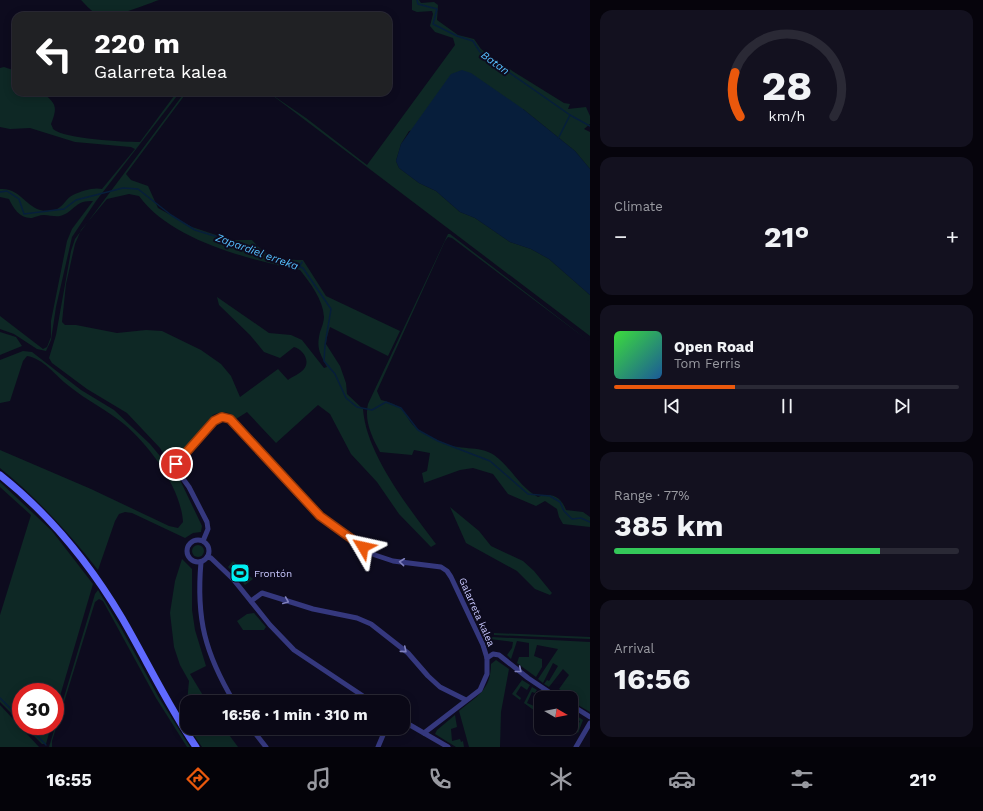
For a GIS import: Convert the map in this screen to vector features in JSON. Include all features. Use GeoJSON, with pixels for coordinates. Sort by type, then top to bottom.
{"type":"FeatureCollection","features":[{"type":"Feature","properties":{"kind":"main road"},"geometry":{"type":"LineString","coordinates":[[0,475],[52,524],[97,580],[122,618],[165,697],[196,747]]}},
{"type":"Feature","properties":{"kind":"street","name":"Galarreta kalea"},"geometry":{"type":"LineString","coordinates":[[203,541],[208,529],[207,522],[189,487],[175,468],[176,464],[214,421],[222,417],[230,419],[320,516],[363,547],[375,555],[393,561],[435,565],[447,572],[478,634],[487,658],[487,674],[484,685],[424,733]]}},
{"type":"Feature","properties":{"kind":"street"},"geometry":{"type":"LineString","coordinates":[[201,562],[191,560],[187,552],[187,547],[194,541],[203,541],[208,548],[207,557],[201,562],[199,606],[204,640],[213,664],[230,695]]}},
{"type":"Feature","properties":{"kind":"street"},"geometry":{"type":"LineString","coordinates":[[207,557],[211,558],[233,579],[270,625],[294,650],[362,695]]}},
{"type":"Feature","properties":{"kind":"street"},"geometry":{"type":"LineString","coordinates":[[251,601],[262,593],[294,604],[339,613],[371,624],[408,654],[440,687],[466,700]]}},
{"type":"Feature","properties":{"kind":"street"},"geometry":{"type":"LineString","coordinates":[[487,658],[493,654],[499,655],[548,691]]}},
{"type":"Feature","properties":{"kind":"street"},"geometry":{"type":"LineString","coordinates":[[578,710],[590,717]]}},
{"type":"Feature","properties":{"kind":"street"},"geometry":{"type":"LineString","coordinates":[[576,747],[590,723]]}},
{"type":"Feature","properties":{"kind":"street"},"geometry":{"type":"LineString","coordinates":[[410,725],[448,747]]}},
{"type":"Feature","properties":{"kind":"street"},"geometry":{"type":"LineString","coordinates":[[257,735],[266,747]]}},
{"type":"Feature","properties":{"kind":"street"},"geometry":{"type":"LineString","coordinates":[[378,747],[383,735]]}},
{"type":"Feature","properties":{"kind":"green space"},"geometry":{"type":"Polygon","coordinates":[[[81,0],[159,0],[124,12],[94,12],[81,0]]]}},
{"type":"Feature","properties":{"kind":"green space"},"geometry":{"type":"Polygon","coordinates":[[[412,0],[419,0],[421,3],[434,2],[438,5],[437,20],[458,35],[474,39],[481,49],[514,72],[564,103],[570,104],[568,109],[586,107],[590,116],[590,124],[584,129],[590,132],[590,169],[575,151],[523,109],[409,131],[401,144],[396,161],[399,168],[419,183],[436,191],[460,212],[475,218],[510,242],[531,249],[549,259],[590,295],[590,336],[273,96],[306,118],[367,165],[455,45],[453,38],[435,32],[430,26],[433,14],[432,11],[417,12],[412,10],[412,0]]]}},
{"type":"Feature","properties":{"kind":"green space"},"geometry":{"type":"Polygon","coordinates":[[[4,67],[12,70],[12,96],[46,96],[53,103],[55,109],[51,124],[53,129],[81,138],[140,142],[174,96],[177,96],[96,201],[72,237],[56,307],[51,340],[46,351],[37,349],[14,334],[0,329],[0,316],[43,349],[47,347],[51,337],[51,321],[67,241],[72,229],[93,201],[82,202],[69,212],[60,216],[42,215],[28,218],[24,217],[18,212],[9,199],[0,197],[0,189],[15,192],[38,209],[45,211],[54,210],[60,207],[71,196],[91,189],[102,189],[135,149],[131,147],[75,142],[30,128],[10,129],[0,127],[0,68],[4,67]]]}},
{"type":"Feature","properties":{"kind":"green space"},"geometry":{"type":"Polygon","coordinates":[[[182,96],[184,96],[126,174],[131,180],[148,186],[158,208],[192,227],[231,240],[252,240],[263,251],[274,257],[303,260],[326,296],[400,331],[388,356],[330,327],[326,344],[340,366],[346,383],[347,394],[363,409],[366,426],[380,462],[390,480],[436,544],[431,547],[399,514],[377,482],[351,454],[330,414],[318,405],[276,443],[247,412],[236,419],[231,414],[225,412],[213,415],[172,463],[168,461],[160,448],[127,413],[87,389],[52,363],[49,358],[56,335],[71,251],[75,239],[80,232],[75,244],[66,284],[62,322],[65,325],[76,325],[117,333],[146,330],[162,331],[201,350],[221,364],[231,376],[240,397],[278,369],[288,380],[304,369],[307,362],[303,352],[294,347],[280,358],[264,352],[250,335],[219,305],[217,297],[269,333],[291,335],[302,340],[324,368],[327,367],[318,343],[324,319],[323,310],[319,298],[300,270],[235,254],[212,246],[171,225],[153,212],[139,196],[129,194],[107,199],[88,222],[182,96]]]}},
{"type":"Feature","properties":{"kind":"green space"},"geometry":{"type":"Polygon","coordinates":[[[448,234],[450,234],[590,342],[452,238],[448,237],[377,391],[381,400],[392,403],[398,407],[404,412],[416,428],[435,439],[448,445],[482,450],[494,455],[506,465],[526,488],[538,497],[552,495],[559,499],[566,510],[583,512],[590,517],[590,527],[563,524],[557,509],[545,501],[536,506],[508,494],[493,474],[473,468],[460,470],[424,483],[422,473],[427,471],[430,453],[414,450],[412,455],[380,452],[374,441],[367,417],[368,404],[448,234]]]}},
{"type":"Feature","properties":{"kind":"green space"},"geometry":{"type":"Polygon","coordinates":[[[0,332],[16,337],[22,346],[0,355],[0,332]]]}},
{"type":"Feature","properties":{"kind":"green space"},"geometry":{"type":"Polygon","coordinates":[[[23,351],[32,352],[81,390],[114,410],[150,444],[180,480],[202,526],[201,532],[193,533],[185,538],[132,513],[125,512],[119,514],[115,521],[98,570],[52,516],[14,479],[0,468],[0,450],[91,489],[169,526],[178,528],[183,522],[177,495],[154,456],[134,433],[124,424],[64,382],[49,368],[33,357],[27,356],[23,361],[10,401],[0,403],[0,360],[23,351]]]}},
{"type":"Feature","properties":{"kind":"green space"},"geometry":{"type":"Polygon","coordinates":[[[0,482],[52,531],[93,584],[64,683],[12,683],[12,714],[0,702],[0,615],[31,515],[0,487],[0,482]]]}},
{"type":"Feature","properties":{"kind":"green space"},"geometry":{"type":"Polygon","coordinates":[[[450,507],[479,531],[491,546],[523,561],[534,571],[552,593],[550,595],[535,589],[517,571],[466,543],[450,507]]]}},
{"type":"Feature","properties":{"kind":"green space"},"geometry":{"type":"Polygon","coordinates":[[[196,545],[200,545],[204,551],[200,557],[196,557],[192,553],[192,549],[196,545]]]}},
{"type":"Feature","properties":{"kind":"green space"},"geometry":{"type":"Polygon","coordinates":[[[182,559],[192,569],[192,610],[195,630],[206,666],[190,674],[203,695],[188,695],[189,681],[180,665],[174,647],[170,613],[175,581],[182,559]]]}},
{"type":"Feature","properties":{"kind":"green space","name":"Frontón"},"geometry":{"type":"Polygon","coordinates":[[[233,561],[253,579],[245,585],[228,567],[233,561]]]}},
{"type":"Feature","properties":{"kind":"green space"},"geometry":{"type":"Polygon","coordinates":[[[98,590],[121,628],[158,696],[180,731],[180,735],[182,735],[190,747],[187,747],[156,698],[103,601],[99,599],[95,602],[64,702],[64,697],[95,594],[98,590]]]}},
{"type":"Feature","properties":{"kind":"green space"},"geometry":{"type":"Polygon","coordinates":[[[254,613],[266,627],[264,630],[243,630],[237,621],[247,614],[254,613]]]}},
{"type":"Feature","properties":{"kind":"green space"},"geometry":{"type":"Polygon","coordinates":[[[494,633],[590,637],[590,639],[494,635],[494,633]]]}},
{"type":"Feature","properties":{"kind":"green space"},"geometry":{"type":"Polygon","coordinates":[[[491,637],[590,642],[590,712],[578,705],[578,691],[562,691],[559,689],[569,675],[563,669],[549,687],[544,684],[547,680],[549,681],[558,666],[553,663],[543,683],[538,679],[558,649],[537,645],[534,656],[542,659],[542,667],[536,677],[517,663],[519,657],[529,657],[529,643],[517,641],[511,659],[507,655],[512,648],[513,642],[487,639],[491,637]]]}},
{"type":"Feature","properties":{"kind":"green space"},"geometry":{"type":"Polygon","coordinates":[[[496,660],[509,669],[501,712],[500,747],[469,747],[459,711],[482,692],[489,680],[491,664],[496,660]]]}},
{"type":"Feature","properties":{"kind":"green space"},"geometry":{"type":"Polygon","coordinates":[[[522,680],[530,685],[527,690],[521,686],[516,694],[521,698],[520,700],[512,694],[522,680]]]}},
{"type":"Feature","properties":{"kind":"green space"},"geometry":{"type":"Polygon","coordinates":[[[532,687],[537,690],[534,691],[534,693],[532,692],[527,703],[534,706],[534,710],[524,703],[532,687]]]}},
{"type":"Feature","properties":{"kind":"green space"},"geometry":{"type":"Polygon","coordinates":[[[0,705],[12,718],[12,735],[28,735],[39,747],[0,747],[0,705]]]}},
{"type":"Feature","properties":{"kind":"green space"},"geometry":{"type":"Polygon","coordinates":[[[455,715],[457,727],[451,729],[452,741],[460,739],[461,742],[463,741],[464,747],[456,747],[435,734],[437,730],[455,715]]]}},
{"type":"Feature","properties":{"kind":"green space"},"geometry":{"type":"Polygon","coordinates":[[[578,717],[583,720],[578,733],[578,725],[580,721],[578,720],[578,717]]]}},
{"type":"Feature","properties":{"kind":"green space"},"geometry":{"type":"Polygon","coordinates":[[[33,735],[48,735],[46,744],[42,744],[33,735]]]}},
{"type":"Feature","properties":{"kind":"green space"},"geometry":{"type":"Polygon","coordinates":[[[53,735],[54,735],[52,747],[49,747],[53,735]]]}},
{"type":"Feature","properties":{"kind":"green space"},"geometry":{"type":"Polygon","coordinates":[[[194,735],[229,735],[238,747],[202,747],[194,735]]]}},
{"type":"Feature","properties":{"kind":"water"},"geometry":{"type":"Polygon","coordinates":[[[462,70],[471,73],[523,109],[575,151],[590,169],[590,295],[549,259],[531,249],[510,242],[475,218],[460,212],[436,191],[419,183],[399,168],[396,161],[401,144],[451,74],[462,70]]]}},
{"type":"Feature","properties":{"kind":"waterway","name":"Batan"},"geometry":{"type":"LineString","coordinates":[[417,0],[418,4],[437,9],[433,24],[457,36],[473,41],[480,52],[570,115],[590,126]]}},
{"type":"Feature","properties":{"kind":"waterway"},"geometry":{"type":"LineString","coordinates":[[558,139],[570,115]]}},
{"type":"Feature","properties":{"kind":"waterway","name":"Zapardiel erreka"},"geometry":{"type":"LineString","coordinates":[[0,192],[7,191],[19,199],[24,214],[64,209],[76,200],[123,188],[138,189],[171,215],[195,230],[244,245],[303,268],[331,309],[324,361],[335,374],[346,398],[357,407],[372,410],[386,402],[401,408],[418,430],[438,441],[490,461],[528,494],[550,496],[560,502],[564,511],[572,519],[581,518],[590,522]]}},
{"type":"Feature","properties":{"kind":"waterway","name":"Zapardiel erreka"},"geometry":{"type":"LineString","coordinates":[[299,267],[302,262]]}},
{"type":"Feature","properties":{"kind":"waterway"},"geometry":{"type":"LineString","coordinates":[[0,698],[12,710]]}},
{"type":"Feature","properties":{"kind":"waterway"},"geometry":{"type":"LineString","coordinates":[[37,735],[46,745]]}},
{"type":"Feature","properties":{"kind":"place","name":"Frontón"},"geometry":{"type":"Point","coordinates":[240,573]}},
{"type":"Feature","properties":{"kind":"route"},"geometry":{"type":"LineString","coordinates":[[176,464],[217,418],[222,417],[230,419],[245,434],[296,493],[320,516],[363,547]]}}]}
